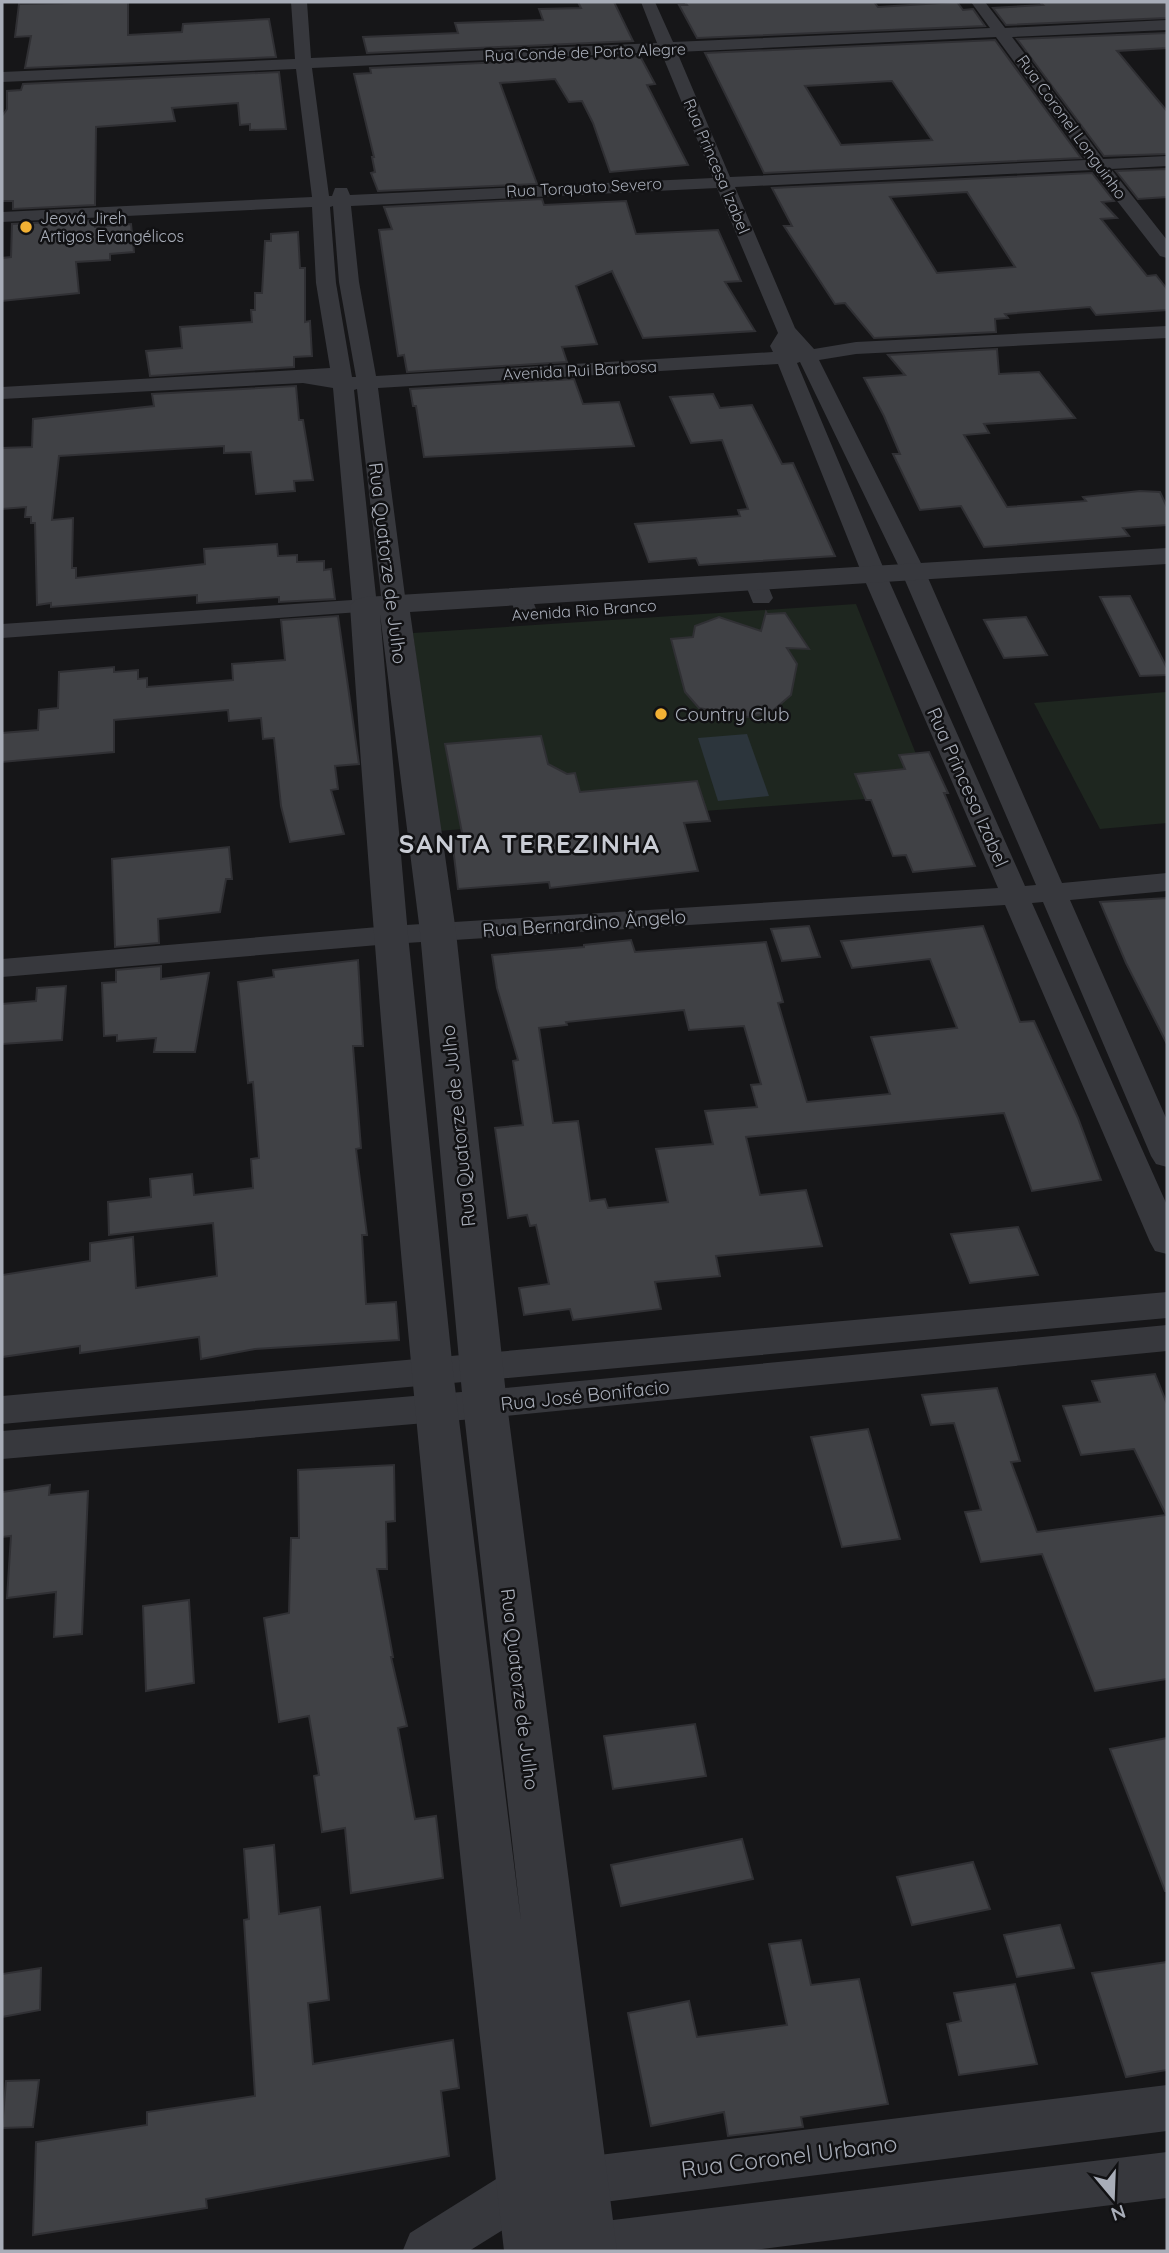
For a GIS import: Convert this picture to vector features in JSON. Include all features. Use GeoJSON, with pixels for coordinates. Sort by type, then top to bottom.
{"type":"FeatureCollection","features":[{"type":"Feature","properties":{"kind":"street","name":"Rua Princesa Izabel"},"geometry":{"type":"LineString","coordinates":[[648,2],[792,347],[877,582],[1167,1242]]}},
{"type":"Feature","properties":{"kind":"street","name":"Rua Coronel Longuinho"},"geometry":{"type":"LineString","coordinates":[[978,2],[1167,252]]}},
{"type":"Feature","properties":{"kind":"street","name":"Rua Quatorze de Julho"},"geometry":{"type":"LineString","coordinates":[[309,4],[317,67],[326,283],[380,614]]}},
{"type":"Feature","properties":{"kind":"street","name":"Rua Conde de Porto Alegre"},"geometry":{"type":"LineString","coordinates":[[2,77],[317,67],[1167,25]]}},
{"type":"Feature","properties":{"kind":"street","name":"Rua Torquato Severo"},"geometry":{"type":"LineString","coordinates":[[2,217],[723,180],[1167,161]]}},
{"type":"Feature","properties":{"kind":"street","name":"Rua Quatorze de Julho"},"geometry":{"type":"LineString","coordinates":[[339,176],[349,282],[365,376],[380,614],[400,799],[438,932],[483,1385],[580,2183],[577,2249]]}},
{"type":"Feature","properties":{"kind":"street"},"geometry":{"type":"LineString","coordinates":[[326,283],[349,282]]}},
{"type":"Feature","properties":{"kind":"street","name":"Avenida Rui Barbosa"},"geometry":{"type":"LineString","coordinates":[[2,393],[365,376],[792,347],[856,348],[1167,332]]}},
{"type":"Feature","properties":{"kind":"street","name":"Rua Princesa Izabel"},"geometry":{"type":"LineString","coordinates":[[792,347],[916,580],[1167,1156]]}},
{"type":"Feature","properties":{"kind":"street","name":"Avenida Rio Branco"},"geometry":{"type":"LineString","coordinates":[[916,580],[1167,556]]}},
{"type":"Feature","properties":{"kind":"street","name":"Avenida Rio Branco"},"geometry":{"type":"LineString","coordinates":[[2,631],[380,614],[916,580],[1167,573]]}},
{"type":"Feature","properties":{"kind":"street","name":"Avenida Rio Branco"},"geometry":{"type":"LineString","coordinates":[[2,653],[380,614]]}},
{"type":"Feature","properties":{"kind":"street","name":"Rua Quatorze de Julho"},"geometry":{"type":"LineString","coordinates":[[400,799],[390,935],[435,1389],[533,2251]]}},
{"type":"Feature","properties":{"kind":"street","name":"Rua Bernardino Ângelo"},"geometry":{"type":"LineString","coordinates":[[2,968],[390,935],[1015,896],[1167,882]]}},
{"type":"Feature","properties":{"kind":"street"},"geometry":{"type":"LineString","coordinates":[[402,1057],[451,1054]]}},
{"type":"Feature","properties":{"kind":"street"},"geometry":{"type":"LineString","coordinates":[[418,1215],[466,1214]]}},
{"type":"Feature","properties":{"kind":"street","name":"Rua José Bonifacio"},"geometry":{"type":"LineString","coordinates":[[483,1385],[1167,1305]]}},
{"type":"Feature","properties":{"kind":"street","name":"Rua José Bonifacio"},"geometry":{"type":"LineString","coordinates":[[2,1410],[435,1389],[1167,1338]]}},
{"type":"Feature","properties":{"kind":"street","name":"Rua José Bonifacio"},"geometry":{"type":"LineString","coordinates":[[2,1445],[435,1389]]}},
{"type":"Feature","properties":{"kind":"street"},"geometry":{"type":"LineString","coordinates":[[454,1555],[502,1549]]}},
{"type":"Feature","properties":{"kind":"street"},"geometry":{"type":"LineString","coordinates":[[473,1726],[524,1723]]}},
{"type":"Feature","properties":{"kind":"street"},"geometry":{"type":"LineString","coordinates":[[506,2020],[559,2016]]}},
{"type":"Feature","properties":{"kind":"street","name":"Rua Coronel Urbano"},"geometry":{"type":"LineString","coordinates":[[434,2251],[526,2188],[1167,2108]]}},
{"type":"Feature","properties":{"kind":"street"},"geometry":{"type":"LineString","coordinates":[[577,2249],[1167,2175]]}},
{"type":"Feature","properties":{"kind":"shaded area","name":"Country Club"},"geometry":{"type":"Polygon","coordinates":[[[856,604],[932,794],[438,831],[413,633],[856,604]]]}},
{"type":"Feature","properties":{"kind":"shaded area"},"geometry":{"type":"Polygon","coordinates":[[[1166,692],[1167,823],[1100,829],[1034,703],[1166,692]]]}},
{"type":"Feature","properties":{"kind":"shaded area"},"geometry":{"type":"Polygon","coordinates":[[[747,734],[769,796],[718,801],[698,738],[747,734]]]}},
{"type":"Feature","properties":{"kind":"building"},"geometry":{"type":"Polygon","coordinates":[[[128,2],[128,35],[182,32],[183,24],[269,19],[276,57],[25,68],[31,36],[15,37],[19,4],[128,2]]]}},
{"type":"Feature","properties":{"kind":"building"},"geometry":{"type":"Polygon","coordinates":[[[578,2],[614,2],[633,41],[367,53],[363,37],[458,33],[455,23],[543,20],[539,9],[581,8],[578,2]]]}},
{"type":"Feature","properties":{"kind":"building"},"geometry":{"type":"Polygon","coordinates":[[[685,2],[874,2],[878,7],[957,2],[963,10],[973,9],[985,26],[697,38],[679,5],[687,5],[685,2]]]}},
{"type":"Feature","properties":{"kind":"building"},"geometry":{"type":"Polygon","coordinates":[[[1040,2],[1167,2],[1167,18],[1006,25],[993,8],[1043,5],[1040,2]]]}},
{"type":"Feature","properties":{"kind":"building"},"geometry":{"type":"Polygon","coordinates":[[[1167,33],[1167,48],[1117,51],[1167,111],[1167,154],[1104,156],[1017,39],[1167,33]]]}},
{"type":"Feature","properties":{"kind":"building"},"geometry":{"type":"Polygon","coordinates":[[[995,40],[1081,158],[764,173],[705,53],[995,40]],[[892,81],[805,86],[841,145],[932,140],[892,81]]]}},
{"type":"Feature","properties":{"kind":"building"},"geometry":{"type":"Polygon","coordinates":[[[640,56],[655,84],[647,85],[688,165],[610,172],[593,123],[582,101],[569,102],[555,79],[500,83],[537,184],[378,191],[371,173],[375,172],[374,157],[354,74],[371,73],[370,68],[640,56]]]}},
{"type":"Feature","properties":{"kind":"building"},"geometry":{"type":"Polygon","coordinates":[[[279,72],[286,129],[250,130],[250,124],[240,125],[238,103],[172,108],[175,121],[96,127],[95,205],[13,209],[13,201],[2,201],[2,116],[7,109],[7,91],[21,90],[23,84],[279,72]]]}},
{"type":"Feature","properties":{"kind":"building"},"geometry":{"type":"Polygon","coordinates":[[[1167,169],[1167,197],[1138,199],[1116,171],[1167,169]]]}},
{"type":"Feature","properties":{"kind":"building"},"geometry":{"type":"Polygon","coordinates":[[[1092,173],[1114,201],[1102,202],[1117,218],[1101,219],[1147,276],[1156,275],[1167,289],[1167,310],[1096,315],[1090,307],[1005,314],[1008,318],[995,319],[996,332],[874,338],[845,303],[835,304],[784,226],[792,226],[772,188],[1092,173]],[[967,192],[890,197],[937,273],[1015,267],[967,192]]]}},
{"type":"Feature","properties":{"kind":"building"},"geometry":{"type":"Polygon","coordinates":[[[542,199],[544,205],[626,201],[636,234],[718,230],[741,281],[725,282],[755,331],[643,338],[612,271],[576,286],[597,344],[562,347],[567,362],[407,372],[404,355],[398,356],[379,230],[392,229],[384,207],[542,199]]]}},
{"type":"Feature","properties":{"kind":"building"},"geometry":{"type":"Polygon","coordinates":[[[95,220],[95,227],[131,224],[134,252],[110,254],[110,260],[76,262],[79,293],[2,301],[2,258],[11,257],[12,224],[95,220]]]}},
{"type":"Feature","properties":{"kind":"building"},"geometry":{"type":"Polygon","coordinates":[[[298,232],[300,268],[305,268],[305,322],[310,321],[312,356],[294,357],[294,367],[150,376],[146,351],[182,348],[180,327],[252,322],[251,310],[255,310],[255,293],[262,293],[265,241],[271,241],[271,234],[298,232]]]}},
{"type":"Feature","properties":{"kind":"building"},"geometry":{"type":"Polygon","coordinates":[[[997,349],[999,374],[1039,372],[1075,418],[984,424],[989,433],[964,435],[1007,507],[1086,501],[1083,497],[1140,491],[1160,492],[1167,507],[1167,525],[1123,528],[1129,536],[984,547],[961,506],[920,510],[893,454],[900,454],[884,416],[864,378],[905,375],[888,355],[997,349]]]}},
{"type":"Feature","properties":{"kind":"building"},"geometry":{"type":"Polygon","coordinates":[[[574,379],[583,404],[619,402],[634,446],[424,457],[416,406],[413,406],[410,389],[574,379]]]}},
{"type":"Feature","properties":{"kind":"building"},"geometry":{"type":"Polygon","coordinates":[[[296,386],[299,420],[303,420],[313,480],[294,481],[295,491],[256,494],[251,452],[224,453],[224,446],[59,456],[52,520],[73,518],[72,568],[76,568],[76,578],[205,564],[204,549],[277,544],[278,556],[297,555],[297,562],[324,561],[324,570],[331,569],[335,599],[279,602],[279,597],[197,603],[197,595],[51,607],[51,603],[37,605],[35,523],[31,523],[31,517],[25,517],[26,507],[2,509],[2,448],[32,447],[33,419],[154,406],[152,394],[296,386]]]}},
{"type":"Feature","properties":{"kind":"building"},"geometry":{"type":"Polygon","coordinates":[[[713,394],[720,408],[752,405],[782,464],[793,463],[835,556],[699,565],[696,558],[649,562],[635,524],[740,516],[738,510],[748,509],[722,440],[691,443],[670,397],[713,394]]]}},
{"type":"Feature","properties":{"kind":"building"},"geometry":{"type":"Polygon","coordinates":[[[1130,596],[1167,668],[1167,675],[1140,676],[1100,597],[1130,596]]]}},
{"type":"Feature","properties":{"kind":"building"},"geometry":{"type":"Polygon","coordinates":[[[766,612],[785,613],[809,649],[787,648],[797,664],[791,695],[770,713],[747,717],[699,708],[685,692],[671,639],[693,637],[695,626],[719,617],[761,631],[766,612]]]}},
{"type":"Feature","properties":{"kind":"building"},"geometry":{"type":"Polygon","coordinates":[[[338,616],[359,764],[335,766],[338,789],[331,790],[344,834],[290,842],[281,806],[274,738],[263,739],[261,718],[229,721],[228,710],[114,720],[114,752],[2,762],[2,733],[38,730],[39,710],[58,708],[59,672],[114,667],[114,672],[138,670],[138,679],[147,678],[147,687],[233,680],[232,664],[285,660],[281,620],[338,616]]]}},
{"type":"Feature","properties":{"kind":"building"},"geometry":{"type":"Polygon","coordinates":[[[1026,617],[1047,655],[1004,658],[984,620],[1026,617]]]}},
{"type":"Feature","properties":{"kind":"building"},"geometry":{"type":"Polygon","coordinates":[[[541,736],[548,764],[567,774],[575,773],[580,792],[697,781],[710,821],[684,823],[698,871],[550,888],[549,882],[458,889],[452,839],[463,838],[445,744],[541,736]]]}},
{"type":"Feature","properties":{"kind":"building"},"geometry":{"type":"Polygon","coordinates":[[[929,752],[948,793],[944,793],[975,866],[913,872],[906,855],[893,856],[871,800],[866,800],[855,774],[905,769],[899,755],[929,752]]]}},
{"type":"Feature","properties":{"kind":"building"},"geometry":{"type":"Polygon","coordinates":[[[229,847],[232,879],[226,879],[220,912],[158,919],[159,943],[115,947],[112,859],[229,847]]]}},
{"type":"Feature","properties":{"kind":"building"},"geometry":{"type":"Polygon","coordinates":[[[1167,898],[1167,1044],[1126,963],[1100,902],[1167,898]]]}},
{"type":"Feature","properties":{"kind":"building"},"geometry":{"type":"Polygon","coordinates":[[[809,926],[820,957],[782,961],[771,929],[809,926]]]}},
{"type":"Feature","properties":{"kind":"building"},"geometry":{"type":"Polygon","coordinates":[[[983,926],[1020,1022],[1034,1021],[1078,1118],[1101,1180],[1032,1191],[1004,1113],[746,1137],[760,1195],[806,1190],[822,1246],[716,1256],[720,1276],[655,1282],[661,1309],[573,1320],[570,1309],[524,1315],[519,1288],[549,1284],[536,1225],[530,1226],[527,1215],[508,1218],[495,1128],[523,1125],[513,1061],[518,1060],[497,988],[492,955],[631,940],[635,952],[766,942],[783,1002],[778,1003],[807,1102],[890,1094],[871,1037],[957,1028],[930,959],[852,968],[841,941],[983,926]],[[684,1010],[566,1022],[567,1025],[539,1028],[553,1123],[578,1121],[590,1201],[605,1199],[608,1208],[668,1202],[656,1149],[713,1144],[705,1111],[757,1107],[751,1085],[761,1084],[744,1026],[689,1030],[684,1010]]]}},
{"type":"Feature","properties":{"kind":"building"},"geometry":{"type":"Polygon","coordinates":[[[358,960],[363,1046],[353,1046],[361,1148],[356,1149],[367,1235],[362,1235],[366,1304],[396,1302],[399,1340],[255,1349],[201,1359],[199,1337],[80,1353],[80,1346],[2,1357],[2,1275],[90,1261],[90,1243],[133,1237],[136,1288],[217,1276],[213,1223],[109,1235],[108,1202],[151,1197],[150,1179],[192,1174],[194,1195],[253,1188],[251,1159],[259,1158],[253,1082],[248,1083],[238,982],[274,977],[273,970],[358,960]]]}},
{"type":"Feature","properties":{"kind":"building"},"geometry":{"type":"Polygon","coordinates":[[[161,966],[161,979],[209,973],[195,1052],[154,1052],[156,1038],[117,1041],[117,1035],[104,1036],[102,983],[116,982],[116,970],[161,966]]]}},
{"type":"Feature","properties":{"kind":"building"},"geometry":{"type":"Polygon","coordinates":[[[66,986],[62,1040],[2,1044],[2,1004],[36,1001],[37,988],[66,986]]]}},
{"type":"Feature","properties":{"kind":"building"},"geometry":{"type":"Polygon","coordinates":[[[1018,1227],[1038,1275],[970,1283],[951,1234],[1018,1227]]]}},
{"type":"Feature","properties":{"kind":"building"},"geometry":{"type":"Polygon","coordinates":[[[1155,1374],[1167,1404],[1167,1679],[1095,1691],[1042,1554],[981,1562],[965,1512],[981,1510],[954,1423],[931,1425],[922,1395],[997,1388],[1020,1461],[1011,1462],[1037,1532],[1166,1515],[1134,1449],[1081,1455],[1063,1406],[1100,1402],[1092,1381],[1155,1374]]]}},
{"type":"Feature","properties":{"kind":"building"},"geometry":{"type":"Polygon","coordinates":[[[868,1429],[900,1539],[842,1547],[811,1437],[868,1429]]]}},
{"type":"Feature","properties":{"kind":"building"},"geometry":{"type":"Polygon","coordinates":[[[394,1465],[395,1521],[386,1522],[387,1569],[377,1569],[391,1657],[407,1726],[398,1728],[415,1819],[436,1816],[443,1878],[351,1893],[345,1828],[322,1832],[314,1776],[319,1775],[309,1716],[279,1722],[264,1618],[289,1613],[291,1538],[299,1538],[298,1470],[394,1465]]]}},
{"type":"Feature","properties":{"kind":"building"},"geometry":{"type":"Polygon","coordinates":[[[50,1485],[49,1495],[88,1491],[82,1634],[54,1637],[56,1592],[7,1598],[11,1536],[2,1537],[2,1492],[50,1485]]]}},
{"type":"Feature","properties":{"kind":"building"},"geometry":{"type":"Polygon","coordinates":[[[189,1600],[194,1683],[146,1691],[143,1606],[189,1600]]]}},
{"type":"Feature","properties":{"kind":"building"},"geometry":{"type":"Polygon","coordinates":[[[695,1724],[706,1776],[613,1789],[604,1736],[695,1724]]]}},
{"type":"Feature","properties":{"kind":"building"},"geometry":{"type":"Polygon","coordinates":[[[1167,1738],[1167,1891],[1165,1891],[1110,1749],[1167,1738]]]}},
{"type":"Feature","properties":{"kind":"building"},"geometry":{"type":"Polygon","coordinates":[[[742,1839],[753,1879],[621,1906],[611,1865],[742,1839]]]}},
{"type":"Feature","properties":{"kind":"building"},"geometry":{"type":"Polygon","coordinates":[[[274,1845],[279,1914],[320,1907],[329,2000],[308,2003],[313,2064],[453,2040],[459,2088],[441,2091],[449,2156],[206,2199],[207,2208],[33,2235],[36,2142],[147,2125],[147,2112],[255,2096],[244,1920],[249,1919],[244,1849],[274,1845]]]}},
{"type":"Feature","properties":{"kind":"building"},"geometry":{"type":"Polygon","coordinates":[[[973,1862],[990,1909],[912,1925],[897,1877],[973,1862]]]}},
{"type":"Feature","properties":{"kind":"building"},"geometry":{"type":"Polygon","coordinates":[[[1060,1925],[1074,1968],[1017,1977],[1004,1935],[1060,1925]]]}},
{"type":"Feature","properties":{"kind":"building"},"geometry":{"type":"Polygon","coordinates":[[[801,1940],[811,1985],[859,1979],[888,2104],[801,2117],[803,2127],[728,2136],[724,2112],[651,2126],[628,2013],[689,2001],[697,2037],[787,2025],[769,1944],[801,1940]]]}},
{"type":"Feature","properties":{"kind":"building"},"geometry":{"type":"Polygon","coordinates":[[[1167,1962],[1167,2070],[1126,2077],[1092,1973],[1167,1962]]]}},
{"type":"Feature","properties":{"kind":"building"},"geometry":{"type":"Polygon","coordinates":[[[41,1968],[40,2010],[2,2017],[2,1974],[41,1968]]]}},
{"type":"Feature","properties":{"kind":"building"},"geometry":{"type":"Polygon","coordinates":[[[1015,1984],[1037,2064],[959,2075],[947,2024],[961,2021],[954,1993],[1015,1984]]]}},
{"type":"Feature","properties":{"kind":"building"},"geometry":{"type":"Polygon","coordinates":[[[39,2080],[33,2127],[2,2128],[6,2081],[39,2080]]]}},
{"type":"Feature","properties":{"kind":"place","name":"Jeová Jireh Artigos Evangélicos"},"geometry":{"type":"Point","coordinates":[26,227]}},
{"type":"Feature","properties":{"kind":"place","name":"Country Club"},"geometry":{"type":"Point","coordinates":[661,714]}},
{"type":"Feature","properties":{"kind":"district","name":"SANTA TEREZINHA"},"geometry":{"type":"Point","coordinates":[530,843]}}]}
